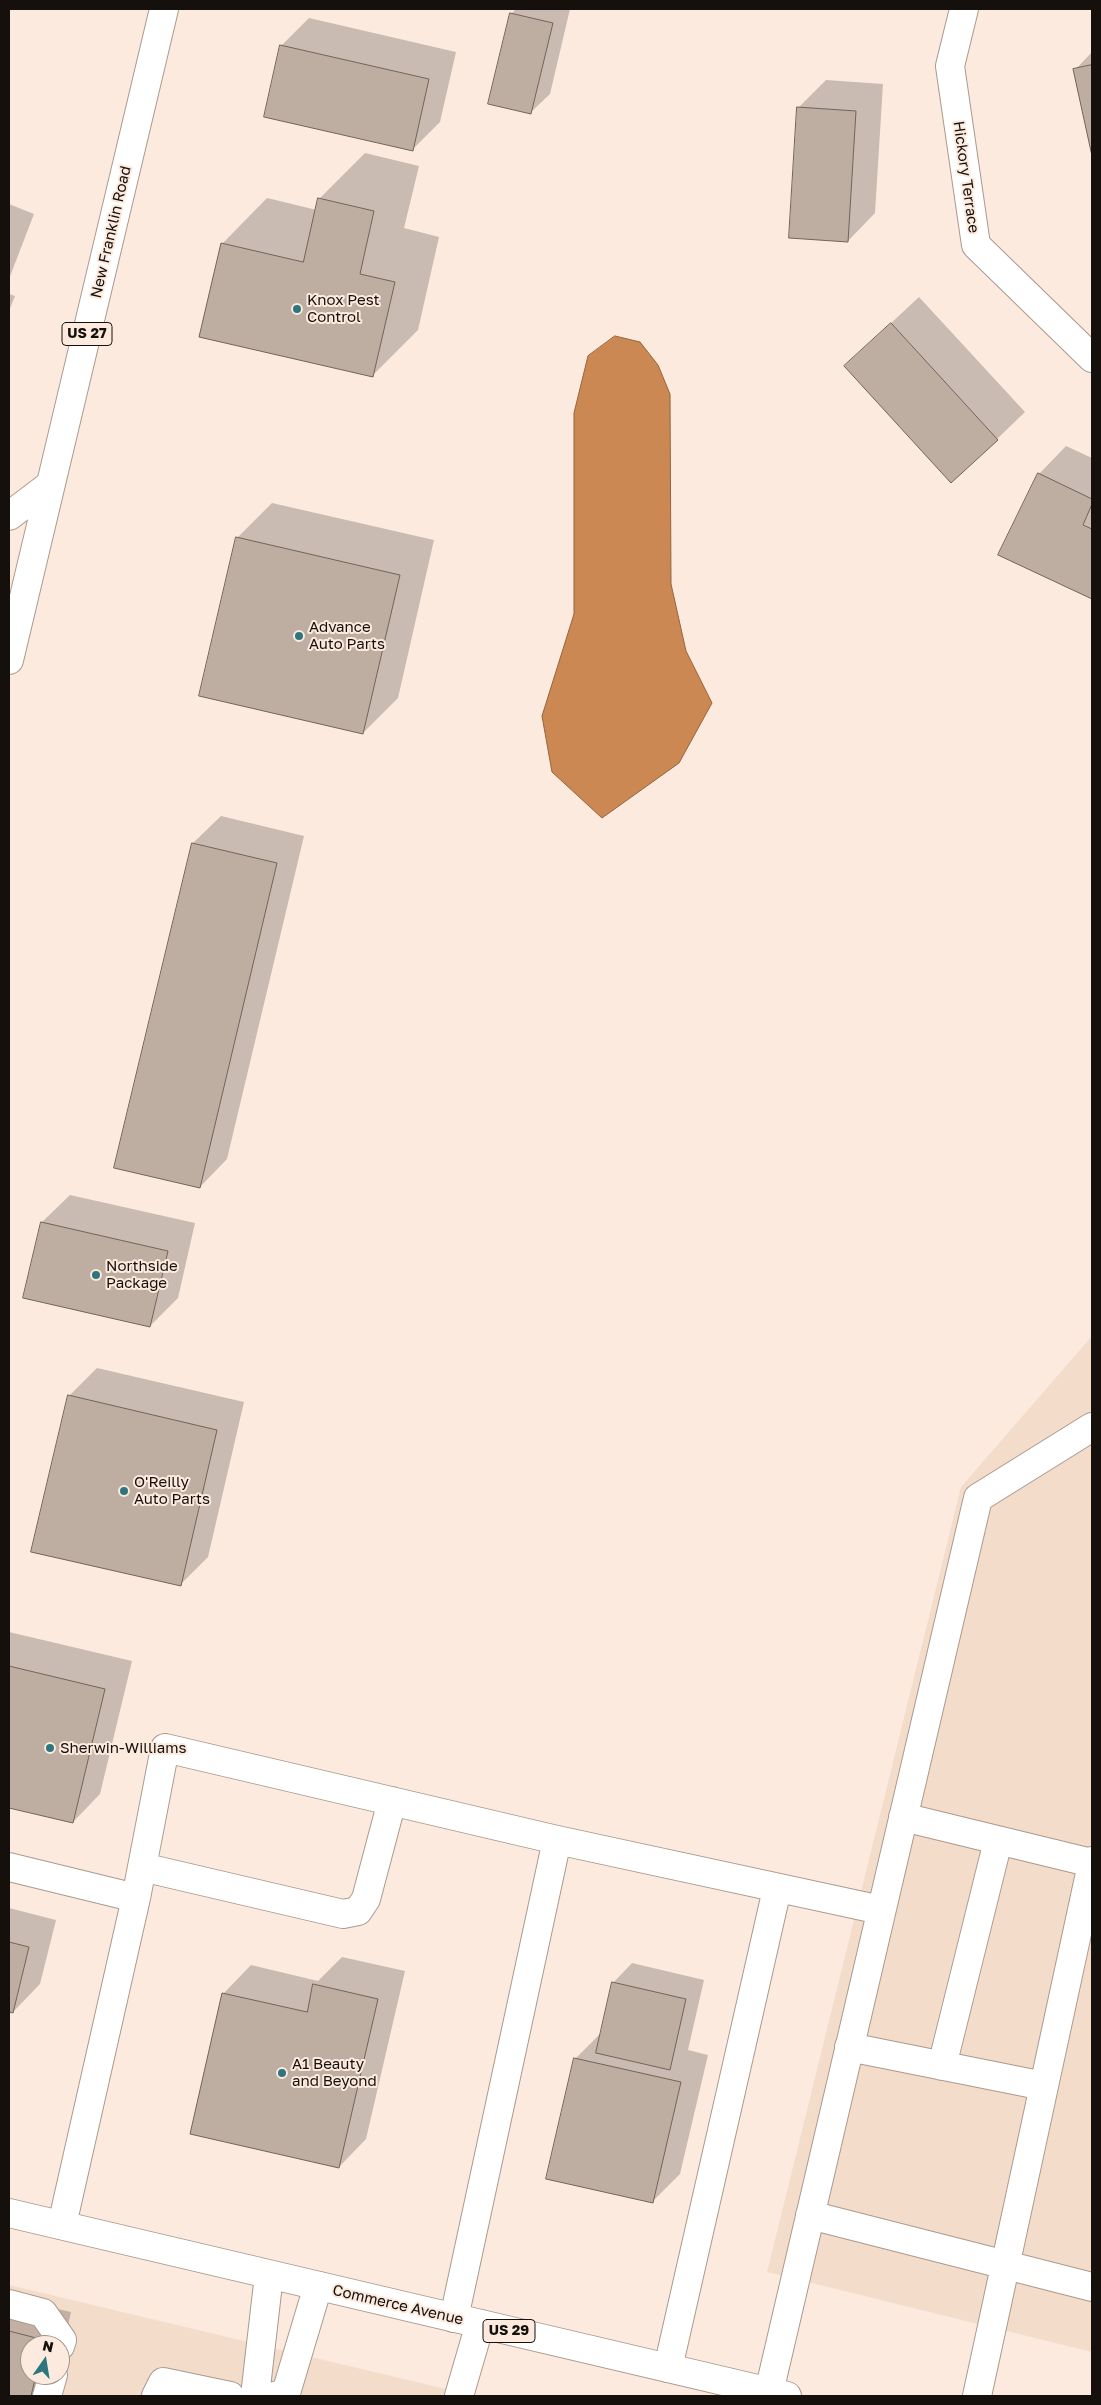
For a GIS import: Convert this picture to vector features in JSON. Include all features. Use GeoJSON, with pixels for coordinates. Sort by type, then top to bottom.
{"type":"FeatureCollection","features":[{"type":"Feature","properties":{"kind":"main road","name":"New Franklin Road"},"geometry":{"type":"LineString","coordinates":[[9,660],[164,9]]}},
{"type":"Feature","properties":{"kind":"main road","name":"Hickory Terrace"},"geometry":{"type":"LineString","coordinates":[[964,9],[950,66],[976,245],[1092,358]]}},
{"type":"Feature","properties":{"kind":"main road"},"geometry":{"type":"LineString","coordinates":[[9,516],[50,485]]}},
{"type":"Feature","properties":{"kind":"main road"},"geometry":{"type":"LineString","coordinates":[[778,2394],[810,2215],[978,1498],[1092,1427]]}},
{"type":"Feature","properties":{"kind":"main road"},"geometry":{"type":"LineString","coordinates":[[62,2225],[136,1898],[165,1748],[557,1840],[881,1910]]}},
{"type":"Feature","properties":{"kind":"main road"},"geometry":{"type":"LineString","coordinates":[[142,1867],[343,1914],[358,1911],[366,1899],[392,1801]]}},
{"type":"Feature","properties":{"kind":"main road"},"geometry":{"type":"LineString","coordinates":[[903,1817],[1092,1863],[977,2396]]}},
{"type":"Feature","properties":{"kind":"main road"},"geometry":{"type":"LineString","coordinates":[[459,2396],[467,2321],[557,1840]]}},
{"type":"Feature","properties":{"kind":"main road"},"geometry":{"type":"LineString","coordinates":[[942,2066],[998,1841]]}},
{"type":"Feature","properties":{"kind":"main road"},"geometry":{"type":"LineString","coordinates":[[9,1867],[136,1898]]}},
{"type":"Feature","properties":{"kind":"main road"},"geometry":{"type":"LineString","coordinates":[[668,2368],[777,1889]]}},
{"type":"Feature","properties":{"kind":"main road"},"geometry":{"type":"LineString","coordinates":[[849,2047],[1044,2086]]}},
{"type":"Feature","properties":{"kind":"main road","name":"Commerce Avenue"},"geometry":{"type":"LineString","coordinates":[[9,2213],[778,2394]]}},
{"type":"Feature","properties":{"kind":"main road"},"geometry":{"type":"LineString","coordinates":[[810,2215],[1092,2287]]}},
{"type":"Feature","properties":{"kind":"main road"},"geometry":{"type":"LineString","coordinates":[[255,2396],[269,2275]]}},
{"type":"Feature","properties":{"kind":"main road"},"geometry":{"type":"LineString","coordinates":[[274,2396],[286,2393],[318,2286]]}},
{"type":"Feature","properties":{"kind":"main road"},"geometry":{"type":"LineString","coordinates":[[9,2304],[43,2312],[59,2335]]}},
{"type":"Feature","properties":{"kind":"main road"},"geometry":{"type":"LineString","coordinates":[[156,2396],[163,2382],[230,2396]]}},
{"type":"Feature","properties":{"kind":"shaded area"},"geometry":{"type":"Polygon","coordinates":[[[615,336],[640,342],[658,365],[670,394],[671,584],[686,651],[712,703],[679,763],[602,818],[552,772],[542,716],[574,614],[574,413],[588,356],[615,336]]]}},
{"type":"Feature","properties":{"kind":"shaded area"},"geometry":{"type":"Polygon","coordinates":[[[1092,1336],[1092,2352],[767,2272],[961,1487],[1092,1336]]]}},
{"type":"Feature","properties":{"kind":"shaded area"},"geometry":{"type":"Polygon","coordinates":[[[9,2285],[475,2396],[9,2396],[9,2285]]]}},
{"type":"Feature","properties":{"kind":"building"},"geometry":{"type":"Polygon","coordinates":[[[510,13],[553,23],[531,114],[488,104],[510,13]]]}},
{"type":"Feature","properties":{"kind":"building"},"geometry":{"type":"Polygon","coordinates":[[[280,45],[429,79],[413,151],[264,117],[280,45]]]}},
{"type":"Feature","properties":{"kind":"building"},"geometry":{"type":"Polygon","coordinates":[[[1092,65],[1092,156],[1073,69],[1092,65]]]}},
{"type":"Feature","properties":{"kind":"building"},"geometry":{"type":"Polygon","coordinates":[[[797,107],[856,111],[848,242],[789,238],[797,107]]]}},
{"type":"Feature","properties":{"kind":"building","name":"Knox Pest Control"},"geometry":{"type":"Polygon","coordinates":[[[318,198],[374,211],[360,274],[395,282],[373,377],[199,337],[221,243],[303,262],[318,198]]]}},
{"type":"Feature","properties":{"kind":"building"},"geometry":{"type":"Polygon","coordinates":[[[891,323],[998,440],[951,483],[844,366],[891,323]]]}},
{"type":"Feature","properties":{"kind":"building"},"geometry":{"type":"Polygon","coordinates":[[[1038,473],[1092,499],[1092,504],[1083,525],[1092,529],[1092,599],[998,555],[1038,473]]]}},
{"type":"Feature","properties":{"kind":"building","name":"Advance Auto Parts"},"geometry":{"type":"Polygon","coordinates":[[[236,537],[400,575],[363,734],[199,696],[236,537]]]}},
{"type":"Feature","properties":{"kind":"building"},"geometry":{"type":"Polygon","coordinates":[[[192,843],[277,863],[200,1188],[114,1168],[192,843]]]}},
{"type":"Feature","properties":{"kind":"building","name":"Northside Package"},"geometry":{"type":"Polygon","coordinates":[[[41,1222],[168,1251],[150,1327],[23,1298],[41,1222]]]}},
{"type":"Feature","properties":{"kind":"building","name":"O'Reilly Auto Parts"},"geometry":{"type":"Polygon","coordinates":[[[68,1395],[217,1430],[181,1586],[31,1552],[68,1395]]]}},
{"type":"Feature","properties":{"kind":"building","name":"Sherwin-Williams"},"geometry":{"type":"Polygon","coordinates":[[[9,1666],[105,1689],[73,1823],[9,1808],[9,1666]]]}},
{"type":"Feature","properties":{"kind":"building"},"geometry":{"type":"Polygon","coordinates":[[[9,1942],[29,1947],[13,2013],[9,2012],[9,1942]]]}},
{"type":"Feature","properties":{"kind":"building"},"geometry":{"type":"Polygon","coordinates":[[[612,1982],[686,1999],[670,2070],[596,2053],[612,1982]]]}},
{"type":"Feature","properties":{"kind":"building","name":"A1 Beauty and Beyond"},"geometry":{"type":"Polygon","coordinates":[[[313,1984],[378,1999],[339,2168],[190,2134],[222,1993],[307,2012],[313,1984]]]}},
{"type":"Feature","properties":{"kind":"building"},"geometry":{"type":"Polygon","coordinates":[[[574,2058],[681,2082],[653,2203],[546,2179],[574,2058]]]}},
{"type":"Feature","properties":{"kind":"building"},"geometry":{"type":"Polygon","coordinates":[[[9,2331],[25,2335],[20,2335],[20,2385],[34,2385],[31,2396],[9,2396],[9,2331]]]}},
{"type":"Feature","properties":{"kind":"place","name":"Knox Pest Control"},"geometry":{"type":"Point","coordinates":[297,309]}},
{"type":"Feature","properties":{"kind":"place","name":"Advance Auto Parts"},"geometry":{"type":"Point","coordinates":[299,636]}},
{"type":"Feature","properties":{"kind":"place","name":"Northside Package"},"geometry":{"type":"Point","coordinates":[96,1275]}},
{"type":"Feature","properties":{"kind":"place","name":"O'Reilly Auto Parts"},"geometry":{"type":"Point","coordinates":[124,1491]}},
{"type":"Feature","properties":{"kind":"place","name":"Sherwin-Williams"},"geometry":{"type":"Point","coordinates":[50,1748]}},
{"type":"Feature","properties":{"kind":"place","name":"A1 Beauty and Beyond"},"geometry":{"type":"Point","coordinates":[282,2073]}}]}
